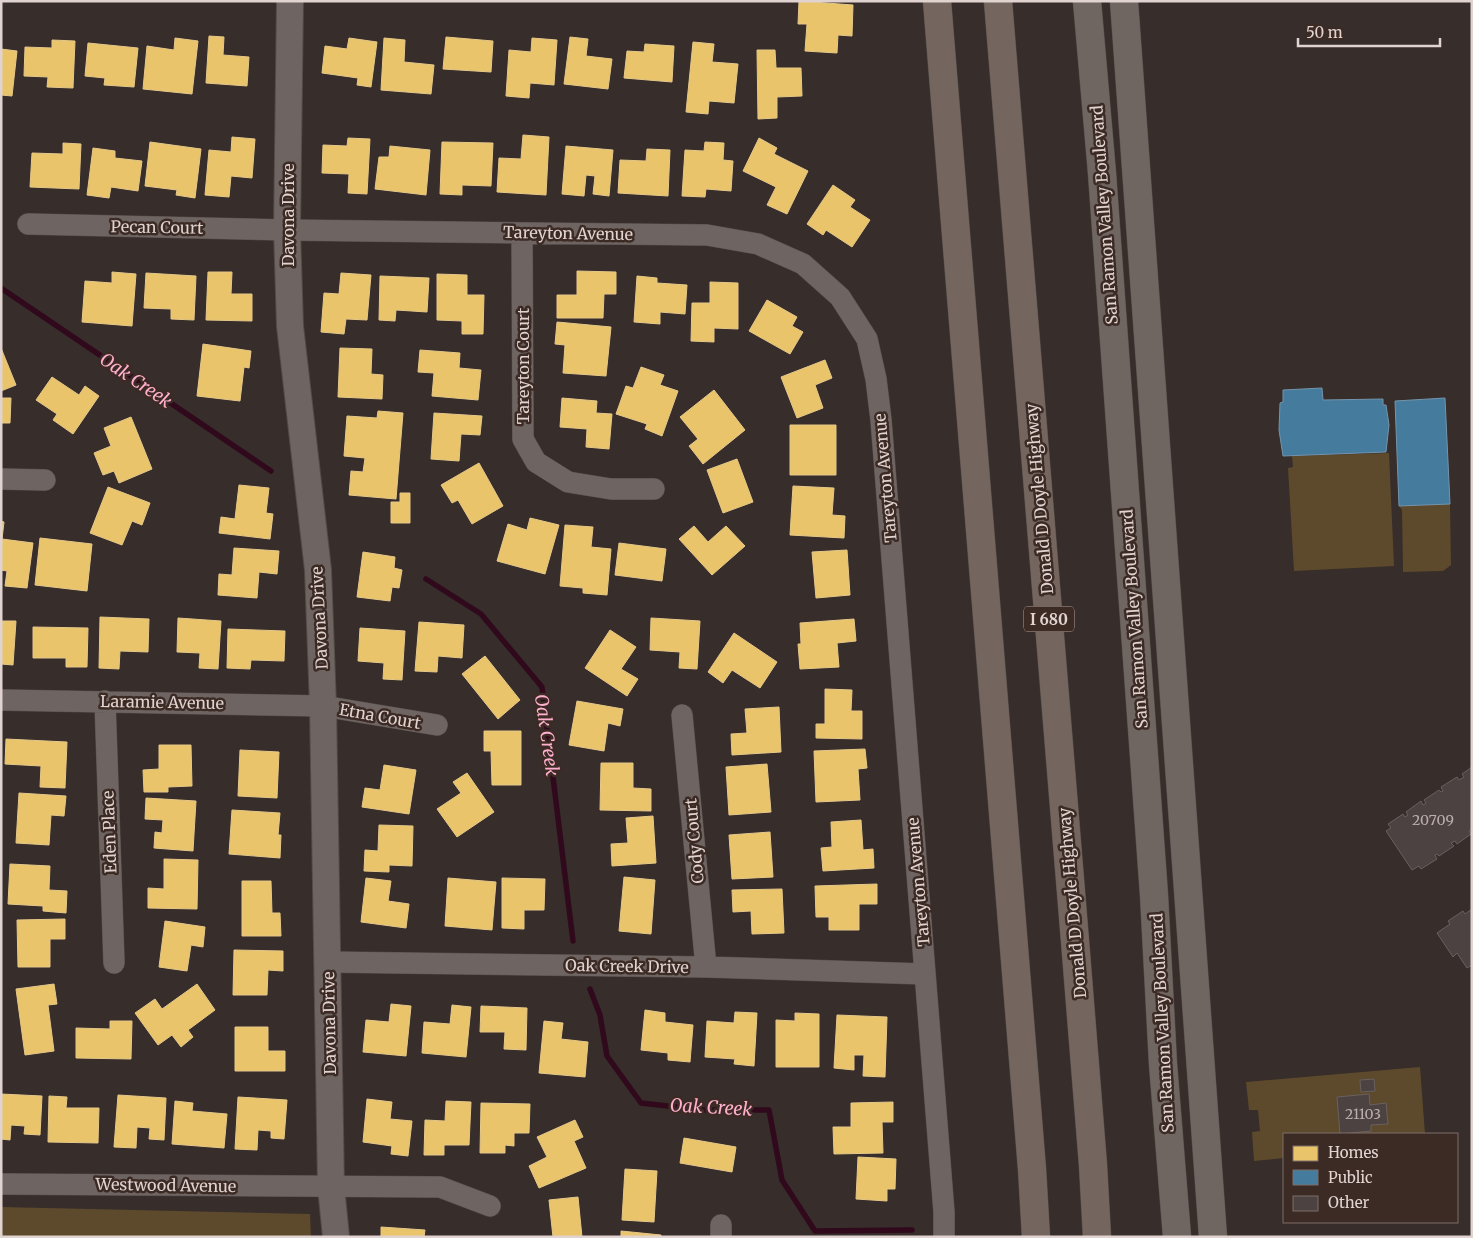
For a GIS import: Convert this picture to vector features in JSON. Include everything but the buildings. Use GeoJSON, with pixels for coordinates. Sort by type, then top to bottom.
{"type":"FeatureCollection","features":[{"type":"Feature","properties":{"kind":"highway"},"geometry":{"type":"LineString","coordinates":[[937,1],[1036,1237]]}},
{"type":"Feature","properties":{"kind":"highway","name":"Donald D Doyle Highway"},"geometry":{"type":"LineString","coordinates":[[998,1],[1098,1237]]}},
{"type":"Feature","properties":{"kind":"main road","name":"San Ramon Valley Boulevard"},"geometry":{"type":"LineString","coordinates":[[1087,1],[1102,173],[1153,875],[1163,1064],[1177,1237]]}},
{"type":"Feature","properties":{"kind":"main road","name":"San Ramon Valley Boulevard"},"geometry":{"type":"LineString","coordinates":[[1124,1],[1212,1237]]}},
{"type":"Feature","properties":{"kind":"main road"},"geometry":{"type":"LineString","coordinates":[[1102,173],[1135,171]]}},
{"type":"Feature","properties":{"kind":"street","name":"Davona Drive"},"geometry":{"type":"LineString","coordinates":[[290,1],[287,230],[290,326],[318,570],[323,706],[331,1187],[336,1237]]}},
{"type":"Feature","properties":{"kind":"street","name":"Pecan Court"},"geometry":{"type":"LineString","coordinates":[[28,224],[287,230]]}},
{"type":"Feature","properties":{"kind":"street","name":"Tareyton Avenue"},"geometry":{"type":"LineString","coordinates":[[287,230],[707,235],[758,244],[803,264],[840,297],[867,339],[876,379],[944,1212],[944,1237]]}},
{"type":"Feature","properties":{"kind":"street","name":"Tareyton Court"},"geometry":{"type":"LineString","coordinates":[[522,232],[523,439],[536,462],[568,482],[611,489],[654,488]]}},
{"type":"Feature","properties":{"kind":"street"},"geometry":{"type":"LineString","coordinates":[[1,479],[45,480]]}},
{"type":"Feature","properties":{"kind":"street","name":"Laramie Avenue"},"geometry":{"type":"LineString","coordinates":[[1,700],[323,706]]}},
{"type":"Feature","properties":{"kind":"street","name":"Eden Place"},"geometry":{"type":"LineString","coordinates":[[104,701],[114,963]]}},
{"type":"Feature","properties":{"kind":"street","name":"Etna Court"},"geometry":{"type":"LineString","coordinates":[[323,706],[436,726]]}},
{"type":"Feature","properties":{"kind":"street","name":"Cody Court"},"geometry":{"type":"LineString","coordinates":[[682,715],[706,967]]}},
{"type":"Feature","properties":{"kind":"street","name":"Oak Creek Drive"},"geometry":{"type":"LineString","coordinates":[[328,962],[706,967],[925,974]]}},
{"type":"Feature","properties":{"kind":"street","name":"Westwood Avenue"},"geometry":{"type":"LineString","coordinates":[[1,1184],[440,1187],[490,1206]]}},
{"type":"Feature","properties":{"kind":"shaded area"},"geometry":{"type":"Polygon","coordinates":[[[1389,453],[1394,566],[1294,571],[1288,468],[1293,467],[1292,456],[1389,453]]]}},
{"type":"Feature","properties":{"kind":"shaded area"},"geometry":{"type":"Polygon","coordinates":[[[1450,504],[1451,565],[1443,571],[1403,572],[1402,510],[1399,506],[1450,504]]]}},
{"type":"Feature","properties":{"kind":"shaded area"},"geometry":{"type":"Polygon","coordinates":[[[1420,1067],[1425,1133],[1283,1133],[1283,1158],[1254,1161],[1252,1132],[1260,1131],[1258,1110],[1249,1110],[1246,1082],[1420,1067]]]}},
{"type":"Feature","properties":{"kind":"shaded area"},"geometry":{"type":"Polygon","coordinates":[[[1,1207],[310,1214],[311,1237],[1,1237],[1,1207]]]}},
{"type":"Feature","properties":{"kind":"waterway","name":"Oak Creek"},"geometry":{"type":"LineString","coordinates":[[1,288],[271,471]]}},
{"type":"Feature","properties":{"kind":"waterway","name":"Oak Creek"},"geometry":{"type":"LineString","coordinates":[[426,579],[481,614],[542,687],[573,941]]}},
{"type":"Feature","properties":{"kind":"waterway","name":"Oak Creek"},"geometry":{"type":"LineString","coordinates":[[590,989],[600,1015],[607,1056],[641,1103],[704,1110],[769,1110],[782,1180],[815,1231],[912,1230]]}}]}
